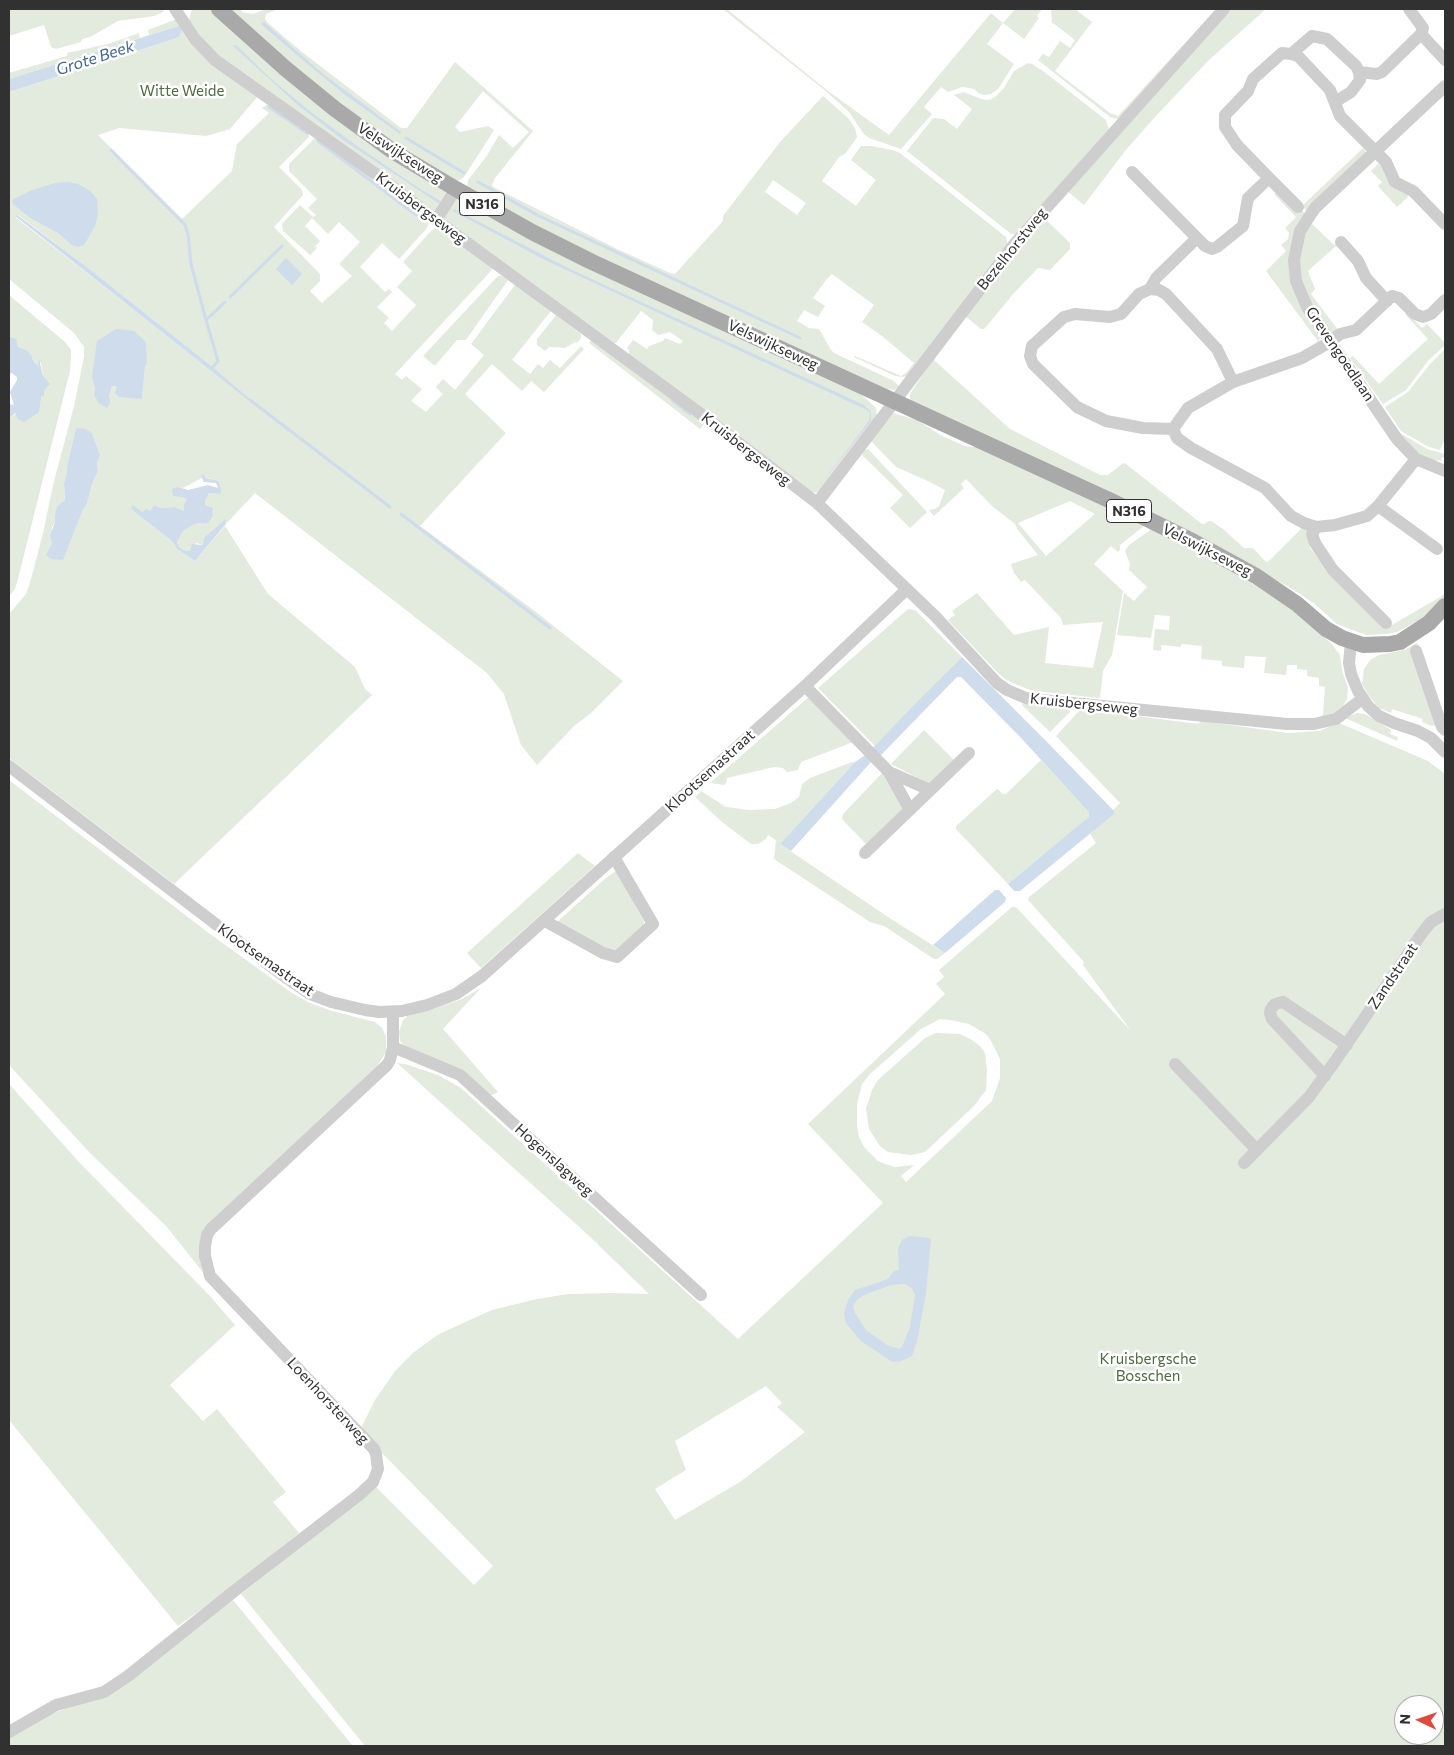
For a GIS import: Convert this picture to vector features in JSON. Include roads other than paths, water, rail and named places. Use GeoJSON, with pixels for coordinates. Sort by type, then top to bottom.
{"type":"FeatureCollection","features":[{"type":"Feature","properties":{"kind":"main road","name":"Velswijkseweg"},"geometry":{"type":"LineString","coordinates":[[219,9],[286,69],[335,109],[394,152],[532,232],[592,262],[893,402],[1109,500],[1233,562],[1274,588],[1335,635],[1351,642]]}},
{"type":"Feature","properties":{"kind":"main road","name":"N316"},"geometry":{"type":"LineString","coordinates":[[1351,642],[1376,646],[1400,642],[1429,623],[1445,606]]}},
{"type":"Feature","properties":{"kind":"street","name":"Bezelhorstweg"},"geometry":{"type":"LineString","coordinates":[[817,503],[1016,242],[1224,9]]}},
{"type":"Feature","properties":{"kind":"street"},"geometry":{"type":"LineString","coordinates":[[1359,72],[1377,74],[1382,72],[1421,34],[1423,28],[1409,9]]}},
{"type":"Feature","properties":{"kind":"street","name":"Kruisbergseweg"},"geometry":{"type":"LineString","coordinates":[[177,10],[195,39],[215,60],[322,135],[697,411],[817,503],[935,616],[997,683],[1016,695],[1026,698],[1180,714],[1306,724],[1314,724],[1336,718],[1362,699]]}},
{"type":"Feature","properties":{"kind":"street"},"geometry":{"type":"LineString","coordinates":[[1421,34],[1445,60]]}},
{"type":"Feature","properties":{"kind":"street"},"geometry":{"type":"LineString","coordinates":[[1291,54],[1312,36],[1327,39],[1356,66],[1360,80],[1351,92],[1335,102]]}},
{"type":"Feature","properties":{"kind":"street"},"geometry":{"type":"LineString","coordinates":[[1298,207],[1237,145],[1225,127],[1225,115],[1248,91],[1253,79],[1282,53],[1298,56],[1330,90],[1340,116],[1386,162],[1396,182],[1413,190],[1445,224]]}},
{"type":"Feature","properties":{"kind":"street","name":"Grevengoedlaan"},"geometry":{"type":"LineString","coordinates":[[1445,86],[1315,208],[1300,231],[1296,245],[1294,271],[1300,294],[1307,308],[1397,439],[1422,463],[1445,471]]}},
{"type":"Feature","properties":{"kind":"street"},"geometry":{"type":"LineString","coordinates":[[1132,172],[1205,246],[1212,249],[1243,226],[1248,198],[1269,178]]}},
{"type":"Feature","properties":{"kind":"street"},"geometry":{"type":"LineString","coordinates":[[436,220],[456,189]]}},
{"type":"Feature","properties":{"kind":"street"},"geometry":{"type":"LineString","coordinates":[[1150,289],[1156,278],[1197,238]]}},
{"type":"Feature","properties":{"kind":"street"},"geometry":{"type":"LineString","coordinates":[[1341,242],[1358,261],[1366,278],[1387,301]]}},
{"type":"Feature","properties":{"kind":"street"},"geometry":{"type":"LineString","coordinates":[[1173,429],[1143,428],[1106,421],[1077,407],[1033,364],[1030,356],[1032,346],[1064,317],[1075,314],[1110,316],[1120,314],[1139,294],[1150,289],[1159,290],[1166,294],[1217,349],[1233,382]]}},
{"type":"Feature","properties":{"kind":"street"},"geometry":{"type":"LineString","coordinates":[[1173,429],[1188,408],[1233,382],[1302,358],[1340,334],[1356,330],[1392,296],[1399,298],[1415,314],[1423,318],[1431,314],[1445,300]]}},
{"type":"Feature","properties":{"kind":"street"},"geometry":{"type":"LineString","coordinates":[[1173,429],[1178,438],[1191,448],[1265,488],[1291,516],[1316,527],[1335,526],[1367,516],[1378,506],[1416,458]]}},
{"type":"Feature","properties":{"kind":"street"},"geometry":{"type":"LineString","coordinates":[[1378,506],[1437,549]]}},
{"type":"Feature","properties":{"kind":"street"},"geometry":{"type":"LineString","coordinates":[[1316,527],[1312,534],[1315,543],[1333,570],[1386,623]]}},
{"type":"Feature","properties":{"kind":"street","name":"Klootsemastraat"},"geometry":{"type":"LineString","coordinates":[[9,766],[281,974],[310,994],[331,1002],[357,1008],[379,1012],[402,1011],[427,1005],[456,994],[482,976],[805,686],[907,589]]}},
{"type":"Feature","properties":{"kind":"street"},"geometry":{"type":"LineString","coordinates":[[1351,642],[1351,674],[1354,685],[1362,699],[1379,716],[1418,731],[1443,745]]}},
{"type":"Feature","properties":{"kind":"street"},"geometry":{"type":"LineString","coordinates":[[1416,651],[1442,727],[1445,730]]}},
{"type":"Feature","properties":{"kind":"street"},"geometry":{"type":"LineString","coordinates":[[805,686],[889,772],[910,810]]}},
{"type":"Feature","properties":{"kind":"street"},"geometry":{"type":"LineString","coordinates":[[865,853],[969,753]]}},
{"type":"Feature","properties":{"kind":"street"},"geometry":{"type":"LineString","coordinates":[[889,772],[930,790]]}},
{"type":"Feature","properties":{"kind":"street"},"geometry":{"type":"LineString","coordinates":[[546,920],[603,953],[617,957],[653,924],[614,857]]}},
{"type":"Feature","properties":{"kind":"street","name":"Zandstraat"},"geometry":{"type":"LineString","coordinates":[[1244,1163],[1309,1097],[1347,1045],[1422,933],[1431,922],[1445,914]]}},
{"type":"Feature","properties":{"kind":"street"},"geometry":{"type":"LineString","coordinates":[[1325,1076],[1272,1019],[1270,1013],[1274,1004],[1283,1002],[1347,1045]]}},
{"type":"Feature","properties":{"kind":"street","name":"Loenhorsterweg"},"geometry":{"type":"LineString","coordinates":[[9,1732],[56,1705],[104,1692],[128,1676],[232,1592],[359,1495],[373,1482],[378,1469],[374,1449],[210,1276],[205,1256],[205,1247],[207,1235],[211,1228],[387,1064],[393,1047],[393,1012]]}},
{"type":"Feature","properties":{"kind":"street","name":"Hogenslagweg"},"geometry":{"type":"LineString","coordinates":[[393,1047],[460,1075],[701,1295]]}},
{"type":"Feature","properties":{"kind":"street"},"geometry":{"type":"LineString","coordinates":[[1176,1064],[1257,1150]]}},
{"type":"Feature","properties":{"kind":"water"},"geometry":{"type":"Polygon","coordinates":[[[264,22],[323,74],[401,132],[400,134],[344,94],[261,24],[264,22]]]}},
{"type":"Feature","properties":{"kind":"water","name":"Grote Beek"},"geometry":{"type":"Polygon","coordinates":[[[179,26],[182,30],[179,36],[174,39],[9,92],[9,79],[179,26]]]}},
{"type":"Feature","properties":{"kind":"water"},"geometry":{"type":"Polygon","coordinates":[[[236,45],[270,78],[307,109],[357,146],[442,202],[440,204],[343,140],[298,105],[233,46],[236,45]]]}},
{"type":"Feature","properties":{"kind":"water"},"geometry":{"type":"Polygon","coordinates":[[[68,182],[78,184],[89,190],[97,199],[98,215],[95,226],[84,245],[78,247],[29,217],[13,204],[12,200],[30,191],[55,183],[68,182]]]}},
{"type":"Feature","properties":{"kind":"water"},"geometry":{"type":"Polygon","coordinates":[[[454,209],[570,269],[864,405],[871,412],[871,421],[818,488],[869,421],[870,413],[867,410],[545,260],[453,211],[454,209]]]}},
{"type":"Feature","properties":{"kind":"water"},"geometry":{"type":"Polygon","coordinates":[[[17,215],[83,264],[214,368],[253,402],[15,216],[17,215]]]}},
{"type":"Feature","properties":{"kind":"water"},"geometry":{"type":"Polygon","coordinates":[[[286,258],[302,274],[292,285],[276,269],[286,258]]]}},
{"type":"Feature","properties":{"kind":"water"},"geometry":{"type":"Polygon","coordinates":[[[116,329],[134,331],[146,342],[147,364],[145,367],[142,399],[119,397],[115,393],[117,386],[112,386],[109,396],[110,403],[107,408],[99,403],[94,395],[95,387],[92,377],[97,341],[116,329]]]}},
{"type":"Feature","properties":{"kind":"water"},"geometry":{"type":"Polygon","coordinates":[[[9,336],[16,339],[18,347],[27,350],[38,366],[39,359],[43,376],[50,384],[44,390],[44,396],[41,396],[39,412],[24,422],[18,419],[15,413],[9,419],[9,404],[14,405],[10,392],[17,377],[12,373],[9,374],[9,336]]]}},
{"type":"Feature","properties":{"kind":"water"},"geometry":{"type":"Polygon","coordinates":[[[76,428],[85,429],[92,433],[100,455],[97,464],[98,471],[92,484],[87,504],[82,511],[63,560],[51,559],[46,555],[52,543],[50,536],[55,522],[57,506],[65,500],[64,483],[76,428]]]}},
{"type":"Feature","properties":{"kind":"water"},"geometry":{"type":"Polygon","coordinates":[[[203,474],[206,478],[219,481],[221,491],[220,494],[209,493],[205,501],[206,506],[213,508],[212,517],[208,523],[194,524],[182,532],[177,542],[179,547],[190,551],[192,544],[203,545],[204,538],[226,519],[225,525],[195,561],[177,549],[173,542],[131,509],[133,505],[142,512],[146,509],[150,511],[154,505],[161,508],[175,507],[184,511],[186,498],[173,496],[172,489],[178,487],[188,490],[208,485],[218,488],[216,483],[204,482],[201,476],[203,474]]]}},
{"type":"Feature","properties":{"kind":"water"},"geometry":{"type":"Polygon","coordinates":[[[962,657],[1114,811],[1114,814],[1020,891],[1014,891],[1008,884],[1089,817],[1089,812],[1022,739],[961,677],[957,677],[882,754],[871,762],[791,851],[780,844],[855,762],[867,754],[962,657]]]}},
{"type":"Feature","properties":{"kind":"water"},"geometry":{"type":"Polygon","coordinates":[[[995,890],[999,890],[1006,898],[1005,902],[945,953],[933,945],[995,890]]]}},
{"type":"Feature","properties":{"kind":"water"},"geometry":{"type":"Polygon","coordinates":[[[910,1236],[929,1238],[931,1240],[926,1293],[917,1341],[912,1356],[899,1362],[891,1361],[861,1341],[846,1323],[844,1313],[848,1300],[855,1290],[888,1279],[894,1271],[899,1270],[898,1248],[902,1240],[910,1236]],[[905,1284],[891,1285],[864,1295],[853,1306],[855,1313],[866,1330],[887,1345],[899,1349],[902,1347],[910,1327],[915,1295],[912,1288],[905,1284]]]}},
{"type":"Feature","properties":{"kind":"waterway"},"geometry":{"type":"LineString","coordinates":[[269,107],[307,133]]}},
{"type":"Feature","properties":{"kind":"waterway"},"geometry":{"type":"LineString","coordinates":[[406,138],[464,173]]}},
{"type":"Feature","properties":{"kind":"waterway"},"geometry":{"type":"LineString","coordinates":[[318,141],[416,215]]}},
{"type":"Feature","properties":{"kind":"waterway"},"geometry":{"type":"LineString","coordinates":[[111,150],[185,225],[188,234],[191,264],[206,320]]}},
{"type":"Feature","properties":{"kind":"waterway"},"geometry":{"type":"LineString","coordinates":[[478,182],[539,216],[800,338]]}},
{"type":"Feature","properties":{"kind":"waterway"},"geometry":{"type":"LineString","coordinates":[[230,297],[282,246]]}},
{"type":"Feature","properties":{"kind":"waterway"},"geometry":{"type":"LineString","coordinates":[[212,368],[218,361],[206,320],[225,302]]}},
{"type":"Feature","properties":{"kind":"waterway"},"geometry":{"type":"LineString","coordinates":[[250,400],[390,507]]}},
{"type":"Feature","properties":{"kind":"waterway"},"geometry":{"type":"LineString","coordinates":[[672,400],[690,414]]}},
{"type":"Feature","properties":{"kind":"waterway"},"geometry":{"type":"LineString","coordinates":[[401,514],[550,628]]}},
{"type":"Feature","properties":{"kind":"park label","name":"Witte Weide"},"geometry":{"type":"Point","coordinates":[182,91]}},
{"type":"Feature","properties":{"kind":"park label","name":"Kruisbergsche Bosschen"},"geometry":{"type":"Point","coordinates":[1148,1368]}}]}
